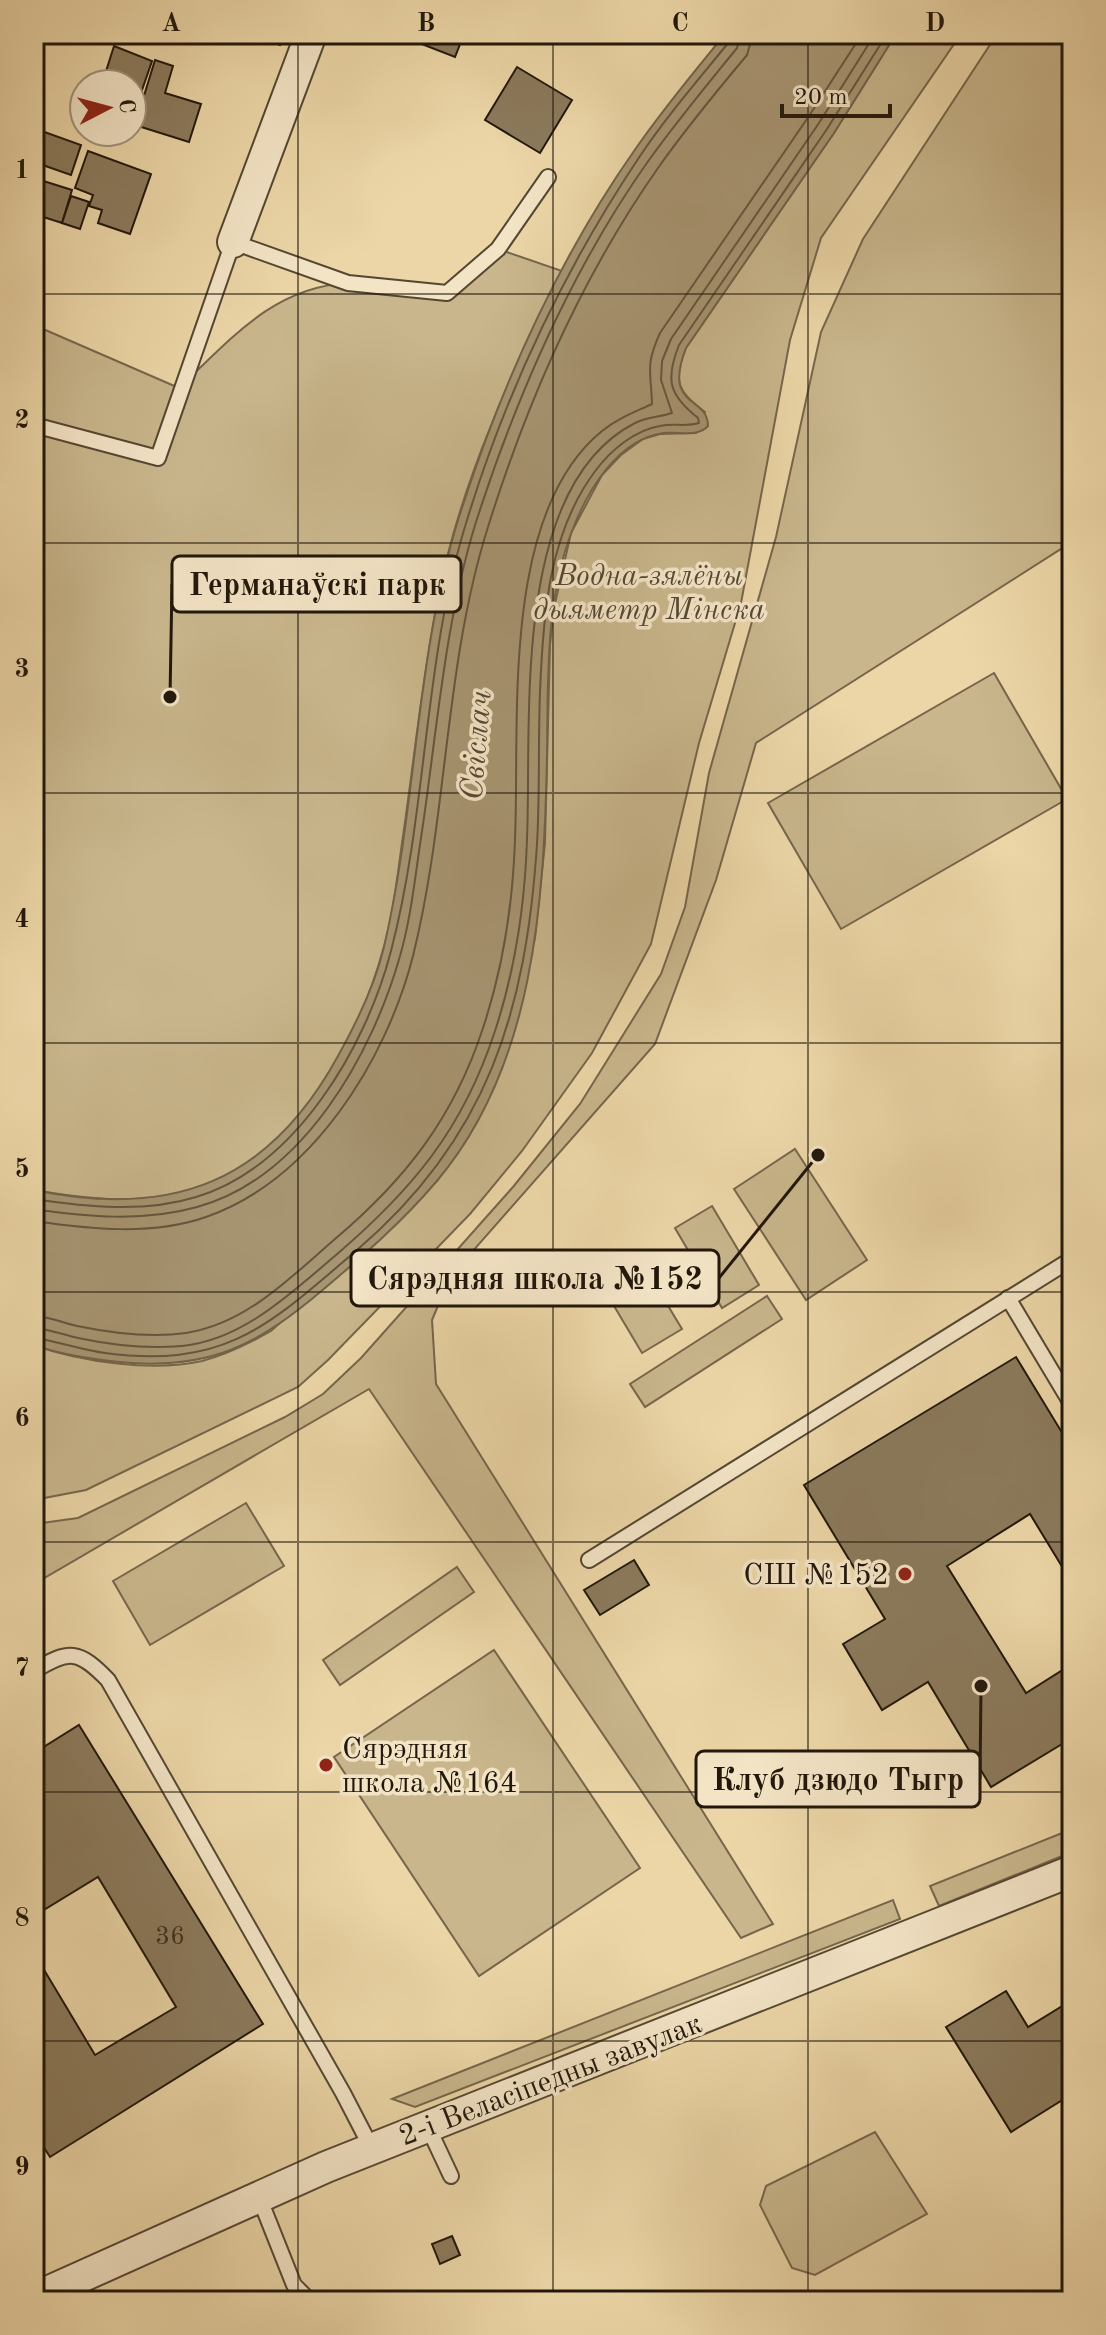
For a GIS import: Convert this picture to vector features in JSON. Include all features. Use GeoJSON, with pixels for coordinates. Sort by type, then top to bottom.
{"type":"FeatureCollection","features":[{"type":"Feature","properties":{"kind":"street"},"geometry":{"type":"LineString","coordinates":[[233,242],[311,34]]}},
{"type":"Feature","properties":{"kind":"street","name":"2-і Веласіпедны завулак"},"geometry":{"type":"LineString","coordinates":[[34,2298],[372,2149],[1072,1871]]}},
{"type":"Feature","properties":{"kind":"lane"},"geometry":{"type":"LineString","coordinates":[[34,425],[158,458],[233,242],[348,283],[447,293],[498,249],[548,177]]}},
{"type":"Feature","properties":{"kind":"lane"},"geometry":{"type":"LineString","coordinates":[[589,1560],[1072,1259]]}},
{"type":"Feature","properties":{"kind":"lane"},"geometry":{"type":"LineString","coordinates":[[1008,1298],[1072,1405]]}},
{"type":"Feature","properties":{"kind":"lane"},"geometry":{"type":"LineString","coordinates":[[34,1671],[58,1656],[87,1659],[108,1680],[372,2149]]}},
{"type":"Feature","properties":{"kind":"lane"},"geometry":{"type":"LineString","coordinates":[[428,2127],[451,2176]]}},
{"type":"Feature","properties":{"kind":"lane"},"geometry":{"type":"LineString","coordinates":[[259,2197],[294,2285],[310,2301]]}},
{"type":"Feature","properties":{"kind":"green space","name":"Водна-зялёны дыяметр Мінска"},"geometry":{"type":"Polygon","coordinates":[[[896,34],[961,34],[821,238],[790,340],[741,603],[699,743],[651,944],[592,1053],[522,1151],[470,1214],[298,1387],[86,1490],[34,1500],[34,1345],[117,1364],[162,1366],[202,1361],[255,1340],[271,1331],[437,1181],[477,1121],[513,1034],[535,938],[545,843],[550,645],[554,608],[571,533],[602,475],[621,455],[643,439],[660,434],[696,433],[705,412],[688,398],[680,385],[680,369],[686,348],[834,133],[896,34]]]}},
{"type":"Feature","properties":{"kind":"green space"},"geometry":{"type":"Polygon","coordinates":[[[997,34],[1072,34],[1072,568],[1061,549],[756,743],[716,880],[655,1044],[450,1277],[432,1320],[436,1384],[773,1924],[741,1938],[369,1389],[34,1584],[34,1524],[78,1518],[285,1417],[323,1394],[361,1358],[513,1187],[580,1104],[661,974],[685,907],[709,773],[776,537],[821,332],[863,239],[997,34]]]}},
{"type":"Feature","properties":{"kind":"green space"},"geometry":{"type":"Polygon","coordinates":[[[498,249],[562,271],[489,430],[459,513],[427,659],[392,911],[383,950],[356,1023],[338,1059],[292,1124],[263,1151],[231,1173],[196,1189],[156,1198],[95,1198],[34,1190],[34,325],[179,388],[254,319],[297,294],[348,283],[447,293],[498,249]]]}},
{"type":"Feature","properties":{"kind":"green space"},"geometry":{"type":"Polygon","coordinates":[[[994,673],[1067,799],[841,929],[768,803],[994,673]]]}},
{"type":"Feature","properties":{"kind":"green space"},"geometry":{"type":"Polygon","coordinates":[[[795,1149],[867,1260],[806,1300],[734,1189],[795,1149]]]}},
{"type":"Feature","properties":{"kind":"green space"},"geometry":{"type":"Polygon","coordinates":[[[712,1206],[759,1285],[722,1308],[675,1228],[712,1206]]]}},
{"type":"Feature","properties":{"kind":"green space"},"geometry":{"type":"Polygon","coordinates":[[[635,1251],[682,1329],[642,1353],[595,1274],[635,1251]]]}},
{"type":"Feature","properties":{"kind":"green space"},"geometry":{"type":"Polygon","coordinates":[[[767,1296],[782,1319],[645,1407],[630,1384],[767,1296]]]}},
{"type":"Feature","properties":{"kind":"green space"},"geometry":{"type":"Polygon","coordinates":[[[246,1503],[284,1566],[150,1645],[113,1581],[246,1503]]]}},
{"type":"Feature","properties":{"kind":"green space"},"geometry":{"type":"Polygon","coordinates":[[[457,1567],[474,1592],[340,1685],[323,1660],[457,1567]]]}},
{"type":"Feature","properties":{"kind":"green space"},"geometry":{"type":"Polygon","coordinates":[[[494,1650],[640,1868],[479,1976],[334,1757],[494,1650]]]}},
{"type":"Feature","properties":{"kind":"green space"},"geometry":{"type":"Polygon","coordinates":[[[1072,1829],[1072,1852],[939,1906],[930,1886],[1072,1829]]]}},
{"type":"Feature","properties":{"kind":"green space"},"geometry":{"type":"Polygon","coordinates":[[[893,1900],[900,1919],[415,2107],[392,2099],[893,1900]]]}},
{"type":"Feature","properties":{"kind":"green space"},"geometry":{"type":"Polygon","coordinates":[[[875,2132],[927,2214],[815,2275],[792,2268],[760,2205],[766,2186],[875,2132]]]}},
{"type":"Feature","properties":{"kind":"water","name":"Свіслач"},"geometry":{"type":"Polygon","coordinates":[[[725,34],[896,34],[834,133],[686,348],[679,382],[682,391],[706,416],[708,426],[693,433],[664,433],[647,437],[632,445],[618,456],[595,484],[572,531],[563,558],[552,614],[545,811],[537,924],[528,980],[514,1034],[495,1087],[469,1136],[436,1182],[410,1210],[340,1276],[301,1308],[254,1339],[207,1358],[151,1364],[86,1358],[34,1345],[34,1190],[84,1198],[130,1199],[173,1194],[212,1181],[248,1161],[281,1134],[311,1099],[359,1017],[384,947],[395,893],[433,623],[444,570],[475,469],[533,327],[580,237],[645,136],[725,34]]]}},
{"type":"Feature","properties":{"kind":"building"},"geometry":{"type":"Polygon","coordinates":[[[257,34],[284,34],[280,45],[257,34]]]}},
{"type":"Feature","properties":{"kind":"building"},"geometry":{"type":"Polygon","coordinates":[[[423,34],[464,34],[455,57],[419,43],[423,34]]]}},
{"type":"Feature","properties":{"kind":"building"},"geometry":{"type":"Polygon","coordinates":[[[114,46],[152,61],[148,73],[148,68],[107,68],[114,46]]]}},
{"type":"Feature","properties":{"kind":"building"},"geometry":{"type":"Polygon","coordinates":[[[155,60],[173,66],[165,93],[201,104],[189,142],[148,129],[148,83],[155,60]]]}},
{"type":"Feature","properties":{"kind":"building"},"geometry":{"type":"Polygon","coordinates":[[[517,67],[572,100],[540,153],[485,120],[517,67]]]}},
{"type":"Feature","properties":{"kind":"building"},"geometry":{"type":"Polygon","coordinates":[[[36,129],[68,140],[68,148],[80,148],[71,175],[34,162],[36,129]]]}},
{"type":"Feature","properties":{"kind":"building"},"geometry":{"type":"Polygon","coordinates":[[[88,151],[151,174],[130,234],[98,223],[102,210],[89,206],[93,195],[75,188],[88,151]]]}},
{"type":"Feature","properties":{"kind":"building"},"geometry":{"type":"Polygon","coordinates":[[[37,179],[72,190],[62,223],[34,214],[37,179]]]}},
{"type":"Feature","properties":{"kind":"building"},"geometry":{"type":"Polygon","coordinates":[[[71,196],[89,202],[80,229],[62,223],[71,196]]]}},
{"type":"Feature","properties":{"kind":"building","name":"СШ №152"},"geometry":{"type":"Polygon","coordinates":[[[1016,1357],[1072,1449],[1072,1583],[1030,1514],[947,1566],[1026,1693],[1072,1664],[1072,1738],[991,1787],[928,1682],[882,1710],[843,1644],[885,1619],[804,1485],[1016,1357]]]}},
{"type":"Feature","properties":{"kind":"building"},"geometry":{"type":"Polygon","coordinates":[[[634,1560],[649,1585],[600,1615],[584,1590],[634,1560]]]}},
{"type":"Feature","properties":{"kind":"building"},"geometry":{"type":"Polygon","coordinates":[[[79,1725],[263,2024],[50,2157],[34,2132],[34,1953],[95,2055],[176,2007],[98,1877],[34,1916],[34,1753],[79,1725]]]}},
{"type":"Feature","properties":{"kind":"building"},"geometry":{"type":"Polygon","coordinates":[[[1006,1991],[1028,2027],[1072,2000],[1072,2094],[1011,2132],[946,2027],[1006,1991]]]}},
{"type":"Feature","properties":{"kind":"building"},"geometry":{"type":"Polygon","coordinates":[[[452,2236],[460,2255],[440,2264],[432,2244],[452,2236]]]}},
{"type":"Feature","properties":{"kind":"place","name":"Германаўскі парк"},"geometry":{"type":"Point","coordinates":[170,697]}},
{"type":"Feature","properties":{"kind":"place","name":"Сярэдняя школа №152"},"geometry":{"type":"Point","coordinates":[818,1155]}},
{"type":"Feature","properties":{"kind":"place","name":"СШ №152"},"geometry":{"type":"Point","coordinates":[905,1574]}},
{"type":"Feature","properties":{"kind":"place","name":"Клуб дзюдо Тыгр"},"geometry":{"type":"Point","coordinates":[981,1686]}},
{"type":"Feature","properties":{"kind":"place","name":"Сярэдняя школа №164"},"geometry":{"type":"Point","coordinates":[326,1765]}}]}
